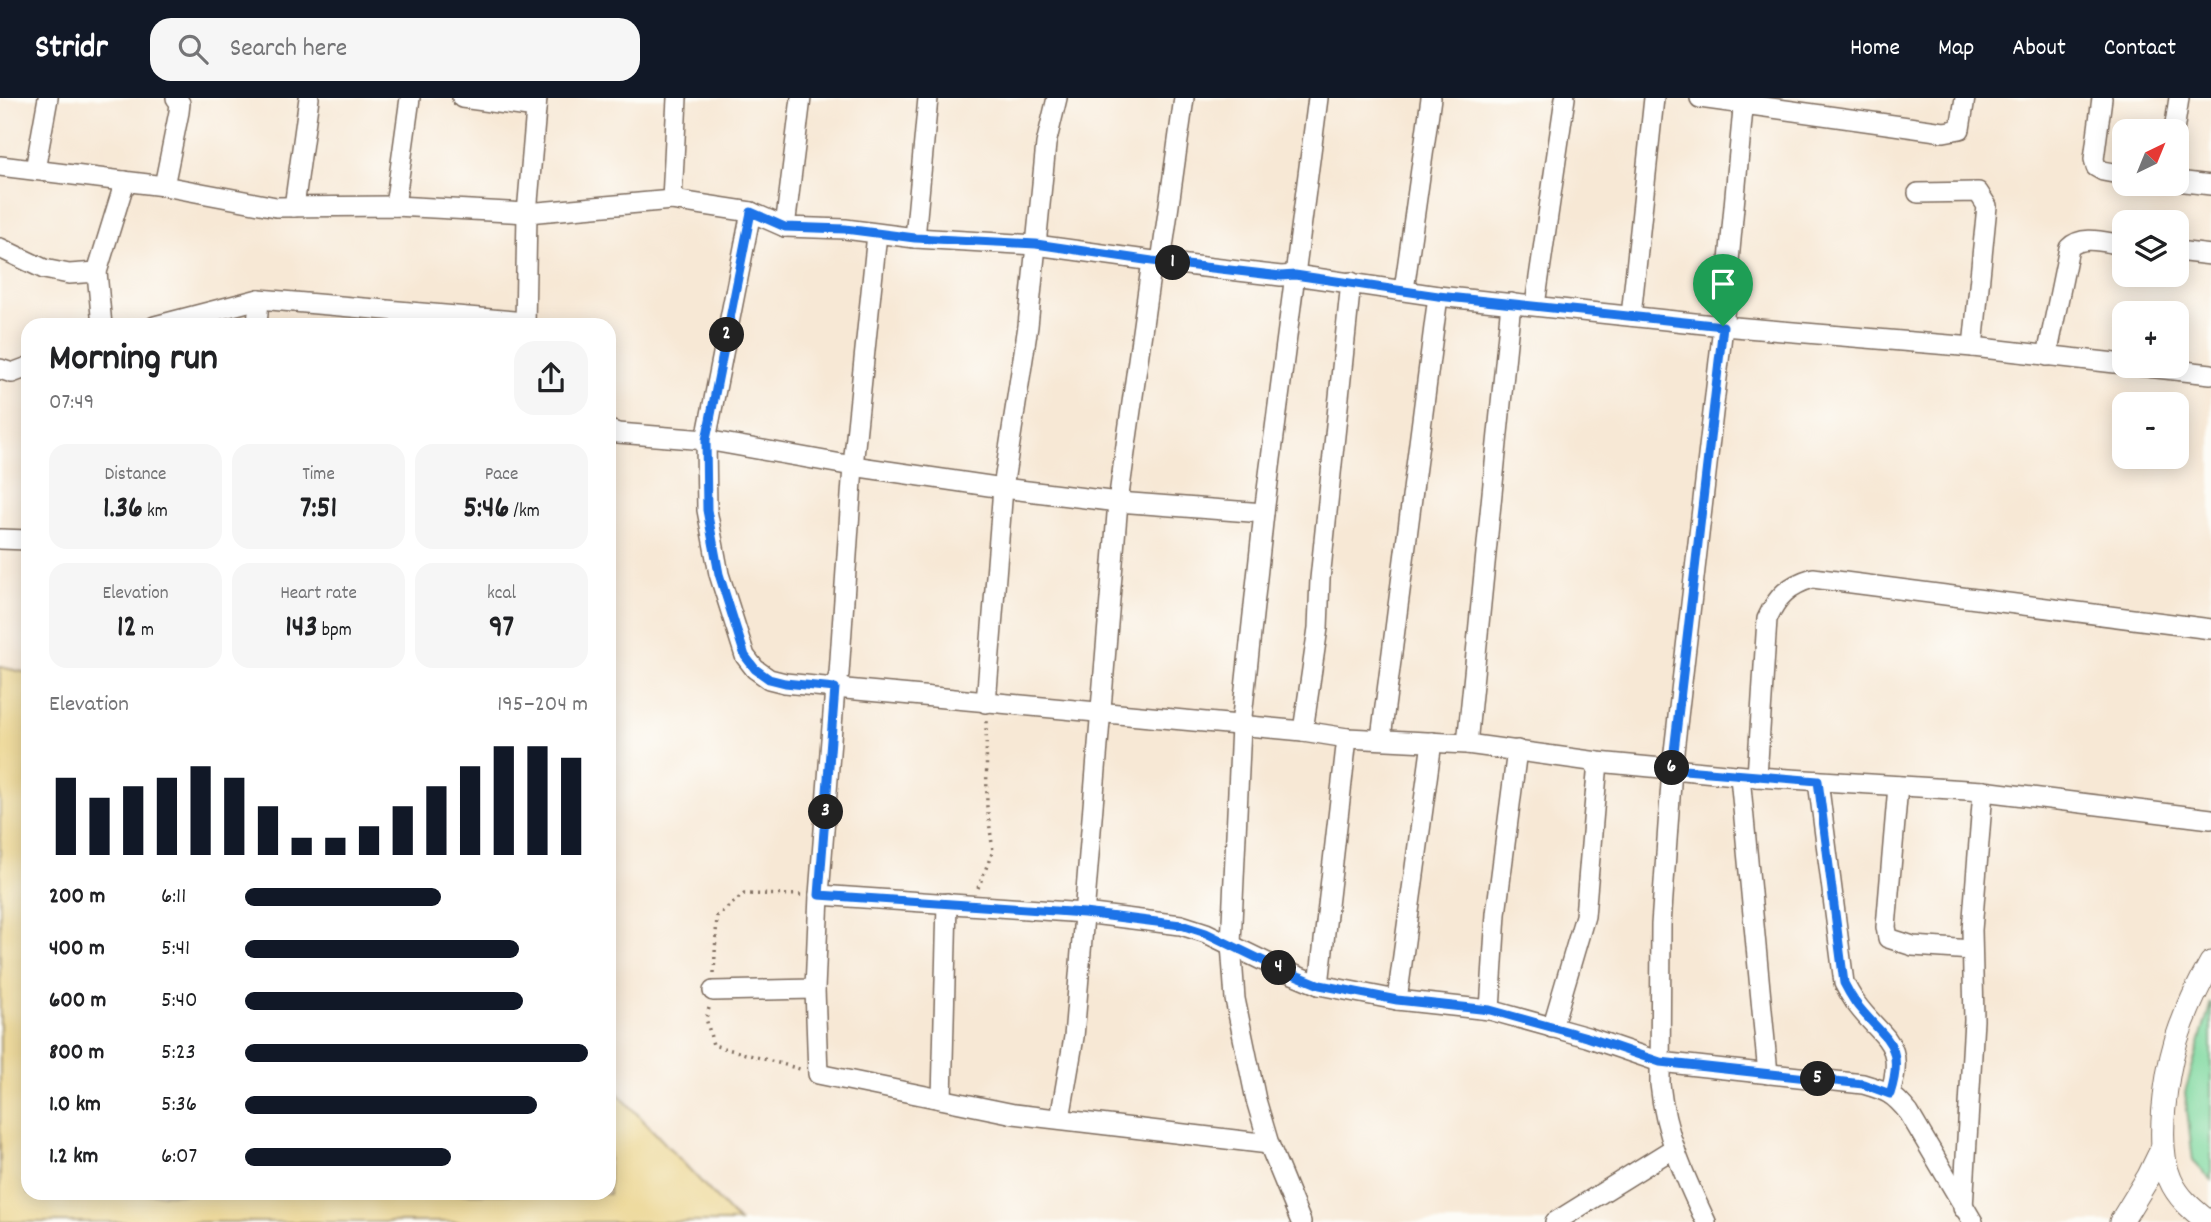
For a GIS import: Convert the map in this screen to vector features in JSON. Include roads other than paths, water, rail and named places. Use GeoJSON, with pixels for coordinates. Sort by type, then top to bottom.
{"type":"FeatureCollection","features":[{"type":"Feature","properties":{"kind":"main road"},"geometry":{"type":"LineString","coordinates":[[2208,1222],[2188,1214],[2169,1177],[2162,1149],[2165,1096],[2176,1041],[2211,962]]}},
{"type":"Feature","properties":{"kind":"main road"},"geometry":{"type":"LineString","coordinates":[[2121,1222],[2162,1149]]}},
{"type":"Feature","properties":{"kind":"street"},"geometry":{"type":"LineString","coordinates":[[35,170],[48,98]]}},
{"type":"Feature","properties":{"kind":"street"},"geometry":{"type":"LineString","coordinates":[[164,186],[179,112],[180,103],[176,98]]}},
{"type":"Feature","properties":{"kind":"street"},"geometry":{"type":"LineString","coordinates":[[294,207],[309,98]]}},
{"type":"Feature","properties":{"kind":"street"},"geometry":{"type":"LineString","coordinates":[[395,206],[410,98]]}},
{"type":"Feature","properties":{"kind":"street"},"geometry":{"type":"LineString","coordinates":[[462,98],[536,103],[527,213],[525,318]]}},
{"type":"Feature","properties":{"kind":"street"},"geometry":{"type":"LineString","coordinates":[[672,200],[677,98]]}},
{"type":"Feature","properties":{"kind":"street"},"geometry":{"type":"LineString","coordinates":[[785,227],[801,98]]}},
{"type":"Feature","properties":{"kind":"street"},"geometry":{"type":"LineString","coordinates":[[915,238],[928,98]]}},
{"type":"Feature","properties":{"kind":"street"},"geometry":{"type":"LineString","coordinates":[[986,703],[1003,488],[1028,326],[1046,144],[1056,98]]}},
{"type":"Feature","properties":{"kind":"street"},"geometry":{"type":"LineString","coordinates":[[1060,1119],[1073,1037],[1118,502],[1184,98]]}},
{"type":"Feature","properties":{"kind":"street"},"geometry":{"type":"LineString","coordinates":[[1301,1222],[1269,1144],[1256,1100],[1235,999],[1231,944],[1241,726],[1264,513],[1318,98]]}},
{"type":"Feature","properties":{"kind":"street"},"geometry":{"type":"LineString","coordinates":[[1404,290],[1431,98]]}},
{"type":"Feature","properties":{"kind":"street"},"geometry":{"type":"LineString","coordinates":[[1535,305],[1565,98]]}},
{"type":"Feature","properties":{"kind":"street"},"geometry":{"type":"LineString","coordinates":[[1631,316],[1654,98]]}},
{"type":"Feature","properties":{"kind":"street"},"geometry":{"type":"LineString","coordinates":[[1700,98],[1744,101],[1944,132],[1960,129],[1965,98]]}},
{"type":"Feature","properties":{"kind":"street"},"geometry":{"type":"LineString","coordinates":[[2102,98],[2094,159],[2096,167],[2112,173]]}},
{"type":"Feature","properties":{"kind":"street"},"geometry":{"type":"LineString","coordinates":[[2176,119],[2179,98]]}},
{"type":"Feature","properties":{"kind":"street"},"geometry":{"type":"LineString","coordinates":[[1706,1222],[1682,1173],[1662,1110],[1661,925],[1672,769],[1723,326],[1744,101]]}},
{"type":"Feature","properties":{"kind":"street"},"geometry":{"type":"LineString","coordinates":[[0,166],[164,186],[276,207],[395,206],[527,213],[672,200],[751,212],[785,227],[845,229],[915,238],[1036,244],[1156,261],[1351,282],[1438,296],[2112,363]]}},
{"type":"Feature","properties":{"kind":"street"},"geometry":{"type":"LineString","coordinates":[[101,318],[97,272],[125,181]]}},
{"type":"Feature","properties":{"kind":"street"},"geometry":{"type":"LineString","coordinates":[[2189,182],[2211,185]]}},
{"type":"Feature","properties":{"kind":"street"},"geometry":{"type":"LineString","coordinates":[[1918,193],[1978,192],[1987,206],[1973,347]]}},
{"type":"Feature","properties":{"kind":"street"},"geometry":{"type":"LineString","coordinates":[[751,212],[706,440],[707,510],[719,574],[745,656],[755,669],[769,679],[785,683],[986,703],[1303,731],[1347,738],[1467,744],[1672,769],[1983,791],[2211,819]]}},
{"type":"Feature","properties":{"kind":"street"},"geometry":{"type":"LineString","coordinates":[[877,233],[853,466],[839,674],[835,688],[819,895],[815,989],[818,1074],[1014,1114],[1269,1144]]}},
{"type":"Feature","properties":{"kind":"street"},"geometry":{"type":"LineString","coordinates":[[2047,356],[2069,248],[2076,241],[2085,240],[2112,243]]}},
{"type":"Feature","properties":{"kind":"street"},"geometry":{"type":"LineString","coordinates":[[2189,252],[2211,255]]}},
{"type":"Feature","properties":{"kind":"street"},"geometry":{"type":"LineString","coordinates":[[3,254],[44,269],[69,274],[97,272]]}},
{"type":"Feature","properties":{"kind":"street"},"geometry":{"type":"LineString","coordinates":[[1303,731],[1318,628],[1320,579],[1351,282]]}},
{"type":"Feature","properties":{"kind":"street"},"geometry":{"type":"LineString","coordinates":[[1381,738],[1438,296]]}},
{"type":"Feature","properties":{"kind":"street"},"geometry":{"type":"LineString","coordinates":[[258,318],[259,299]]}},
{"type":"Feature","properties":{"kind":"street"},"geometry":{"type":"LineString","coordinates":[[186,318],[259,299],[461,318]]}},
{"type":"Feature","properties":{"kind":"street"},"geometry":{"type":"LineString","coordinates":[[1467,744],[1511,303]]}},
{"type":"Feature","properties":{"kind":"street"},"geometry":{"type":"LineString","coordinates":[[2189,372],[2211,374]]}},
{"type":"Feature","properties":{"kind":"street"},"geometry":{"type":"LineString","coordinates":[[616,432],[706,440],[853,466],[1003,488],[1118,502],[1264,513]]}},
{"type":"Feature","properties":{"kind":"street"},"geometry":{"type":"LineString","coordinates":[[0,539],[21,540]]}},
{"type":"Feature","properties":{"kind":"street"},"geometry":{"type":"LineString","coordinates":[[1768,1074],[1749,776],[1767,619],[1773,604],[1784,591],[1797,582],[1813,578],[2211,629]]}},
{"type":"Feature","properties":{"kind":"street"},"geometry":{"type":"LineString","coordinates":[[1320,985],[1347,738]]}},
{"type":"Feature","properties":{"kind":"street"},"geometry":{"type":"LineString","coordinates":[[1397,1000],[1432,742]]}},
{"type":"Feature","properties":{"kind":"street"},"geometry":{"type":"LineString","coordinates":[[1490,1010],[1496,914],[1517,750]]}},
{"type":"Feature","properties":{"kind":"street"},"geometry":{"type":"LineString","coordinates":[[1552,1028],[1585,916],[1598,762]]}},
{"type":"Feature","properties":{"kind":"street"},"geometry":{"type":"LineString","coordinates":[[1818,781],[1844,983],[1856,1003],[1892,1046],[1896,1059],[1896,1074],[1890,1094]]}},
{"type":"Feature","properties":{"kind":"street"},"geometry":{"type":"LineString","coordinates":[[1898,786],[1886,927],[1888,938],[1913,946],[1972,950]]}},
{"type":"Feature","properties":{"kind":"street"},"geometry":{"type":"LineString","coordinates":[[1968,1215],[1974,1020],[1972,950],[1983,791]]}},
{"type":"Feature","properties":{"kind":"street"},"geometry":{"type":"LineString","coordinates":[[819,895],[1084,913],[1181,925],[1206,933],[1320,985],[1397,1000],[1490,1010],[1587,1037],[1660,1062],[1863,1084],[1890,1094],[1909,1113],[1968,1215]]}},
{"type":"Feature","properties":{"kind":"street"},"geometry":{"type":"LineString","coordinates":[[942,1099],[947,903]]}},
{"type":"Feature","properties":{"kind":"street"},"geometry":{"type":"LineString","coordinates":[[713,991],[815,989]]}},
{"type":"Feature","properties":{"kind":"street"},"geometry":{"type":"LineString","coordinates":[[1555,1222],[1674,1148]]}}]}
